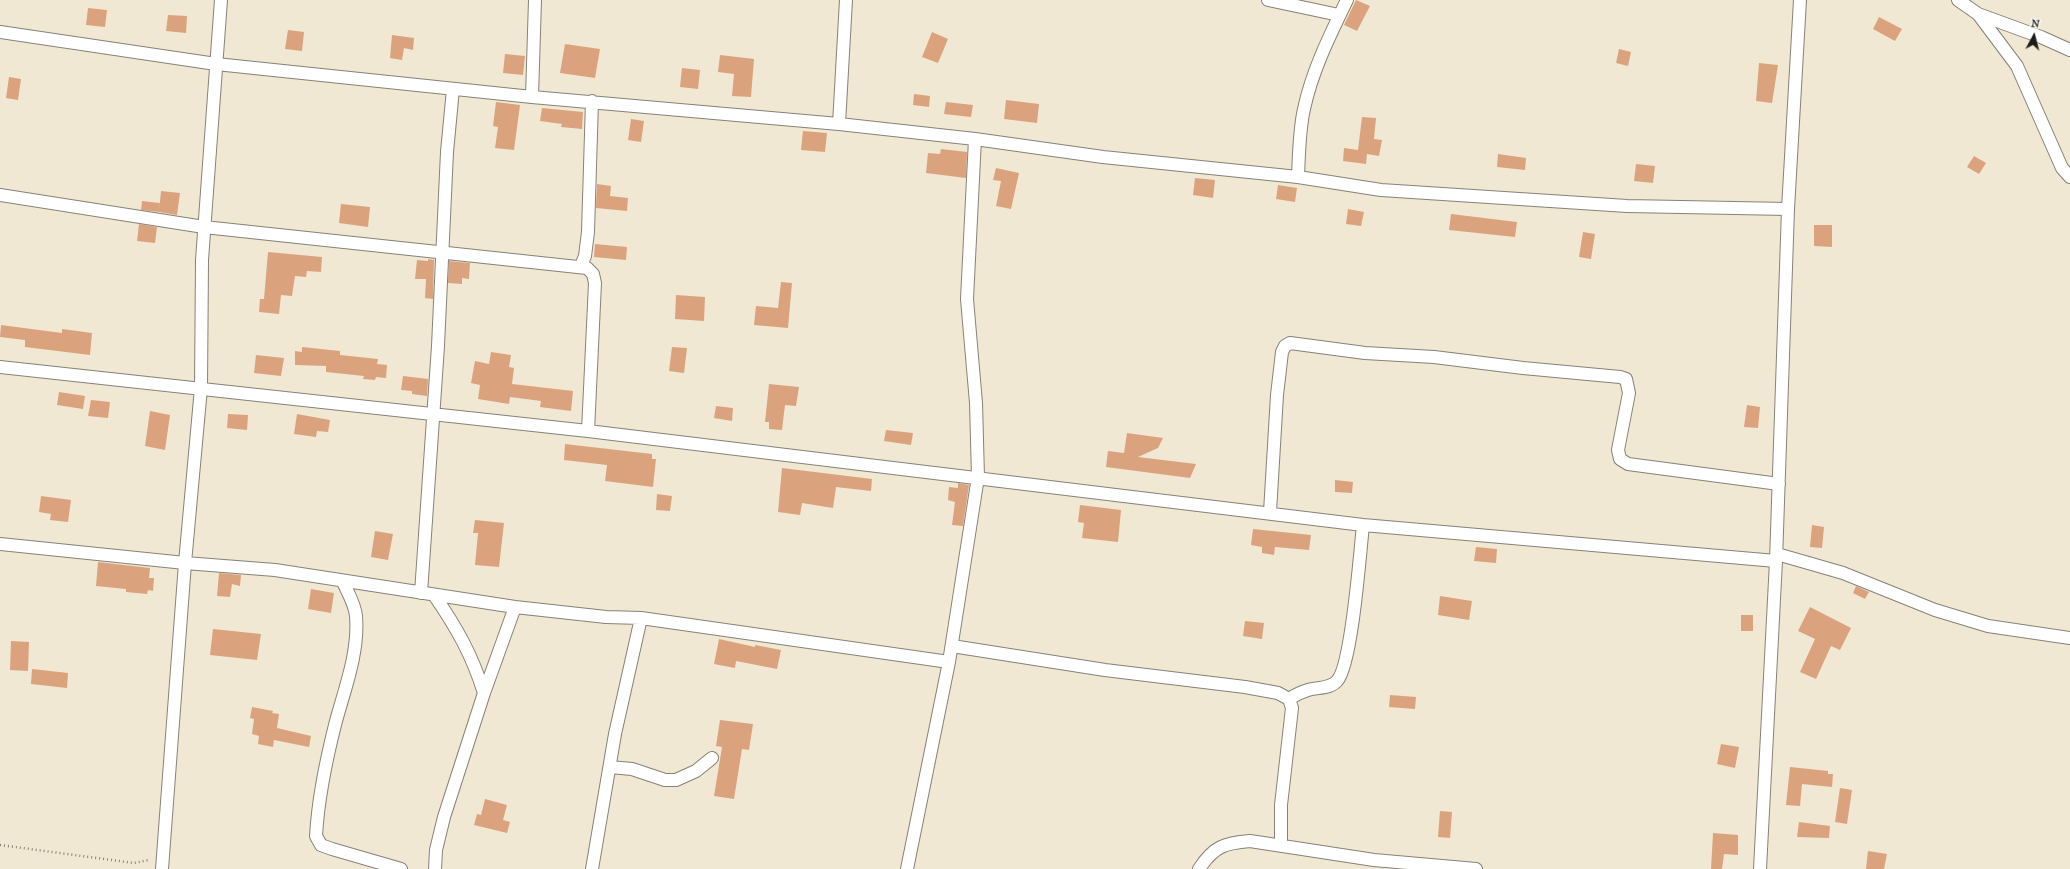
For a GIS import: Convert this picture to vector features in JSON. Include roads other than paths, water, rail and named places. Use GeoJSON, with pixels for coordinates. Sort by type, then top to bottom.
{"type":"FeatureCollection","features":[{"type":"Feature","properties":{"kind":"street"},"geometry":{"type":"LineString","coordinates":[[163,863],[185,563],[201,388],[200,322],[204,227],[221,0]]}},
{"type":"Feature","properties":{"kind":"street"},"geometry":{"type":"LineString","coordinates":[[532,97],[535,0]]}},
{"type":"Feature","properties":{"kind":"street"},"geometry":{"type":"LineString","coordinates":[[839,124],[846,0]]}},
{"type":"Feature","properties":{"kind":"street"},"geometry":{"type":"LineString","coordinates":[[1268,0],[1339,15]]}},
{"type":"Feature","properties":{"kind":"street"},"geometry":{"type":"LineString","coordinates":[[1298,177],[1303,111],[1308,89],[1339,15],[1347,0]]}},
{"type":"Feature","properties":{"kind":"street"},"geometry":{"type":"LineString","coordinates":[[1760,869],[1777,558],[1788,209],[1800,0]]}},
{"type":"Feature","properties":{"kind":"street"},"geometry":{"type":"LineString","coordinates":[[1958,0],[1978,14],[2041,37],[2070,50]]}},
{"type":"Feature","properties":{"kind":"street"},"geometry":{"type":"LineString","coordinates":[[1978,14],[2017,66],[2062,168],[2070,178]]}},
{"type":"Feature","properties":{"kind":"street"},"geometry":{"type":"LineString","coordinates":[[0,32],[216,64],[532,97],[592,101],[839,124],[975,139],[1103,157],[1298,177],[1381,190],[1619,205],[1788,209]]}},
{"type":"Feature","properties":{"kind":"street"},"geometry":{"type":"LineString","coordinates":[[421,593],[443,253],[447,152],[453,88]]}},
{"type":"Feature","properties":{"kind":"street"},"geometry":{"type":"LineString","coordinates":[[581,266],[585,256],[588,224],[592,101]]}},
{"type":"Feature","properties":{"kind":"street"},"geometry":{"type":"LineString","coordinates":[[907,869],[952,646],[978,477],[976,403],[967,299],[975,139]]}},
{"type":"Feature","properties":{"kind":"street"},"geometry":{"type":"LineString","coordinates":[[0,195],[204,227],[443,253],[581,266],[587,268],[593,274],[595,283],[588,431]]}},
{"type":"Feature","properties":{"kind":"street"},"geometry":{"type":"LineString","coordinates":[[1270,512],[1277,395],[1282,352],[1285,346],[1290,343],[1365,353],[1434,357],[1524,368],[1620,377],[1626,379],[1629,393],[1618,450],[1618,456],[1620,459],[1628,464],[1779,484]]}},
{"type":"Feature","properties":{"kind":"street"},"geometry":{"type":"LineString","coordinates":[[0,367],[588,431],[1270,512],[1363,525],[1777,558],[1843,573],[1935,610],[1988,626],[2070,638]]}},
{"type":"Feature","properties":{"kind":"street"},"geometry":{"type":"LineString","coordinates":[[1289,699],[1310,689],[1329,686],[1337,681],[1342,670],[1350,636],[1359,574],[1363,525]]}},
{"type":"Feature","properties":{"kind":"street"},"geometry":{"type":"LineString","coordinates":[[0,544],[185,563],[275,570],[343,582],[515,607],[606,617],[641,618],[949,662]]}},
{"type":"Feature","properties":{"kind":"street"},"geometry":{"type":"LineString","coordinates":[[343,582],[354,609],[356,632],[348,679],[331,747],[316,836],[321,845],[401,869]]}},
{"type":"Feature","properties":{"kind":"street"},"geometry":{"type":"LineString","coordinates":[[434,595],[459,632],[476,670],[484,693]]}},
{"type":"Feature","properties":{"kind":"street"},"geometry":{"type":"LineString","coordinates":[[432,868],[444,817],[484,693],[515,607]]}},
{"type":"Feature","properties":{"kind":"street"},"geometry":{"type":"LineString","coordinates":[[592,869],[615,734],[641,618]]}},
{"type":"Feature","properties":{"kind":"street"},"geometry":{"type":"LineString","coordinates":[[952,646],[1111,671],[1245,687],[1278,693],[1289,699],[1292,708],[1281,805],[1281,846]]}},
{"type":"Feature","properties":{"kind":"street"},"geometry":{"type":"LineString","coordinates":[[610,767],[632,769],[665,780],[676,780],[696,771],[712,758]]}},
{"type":"Feature","properties":{"kind":"street"},"geometry":{"type":"LineString","coordinates":[[1199,869],[1205,860],[1219,846],[1231,842],[1250,841],[1374,860],[1476,869]]}}]}
